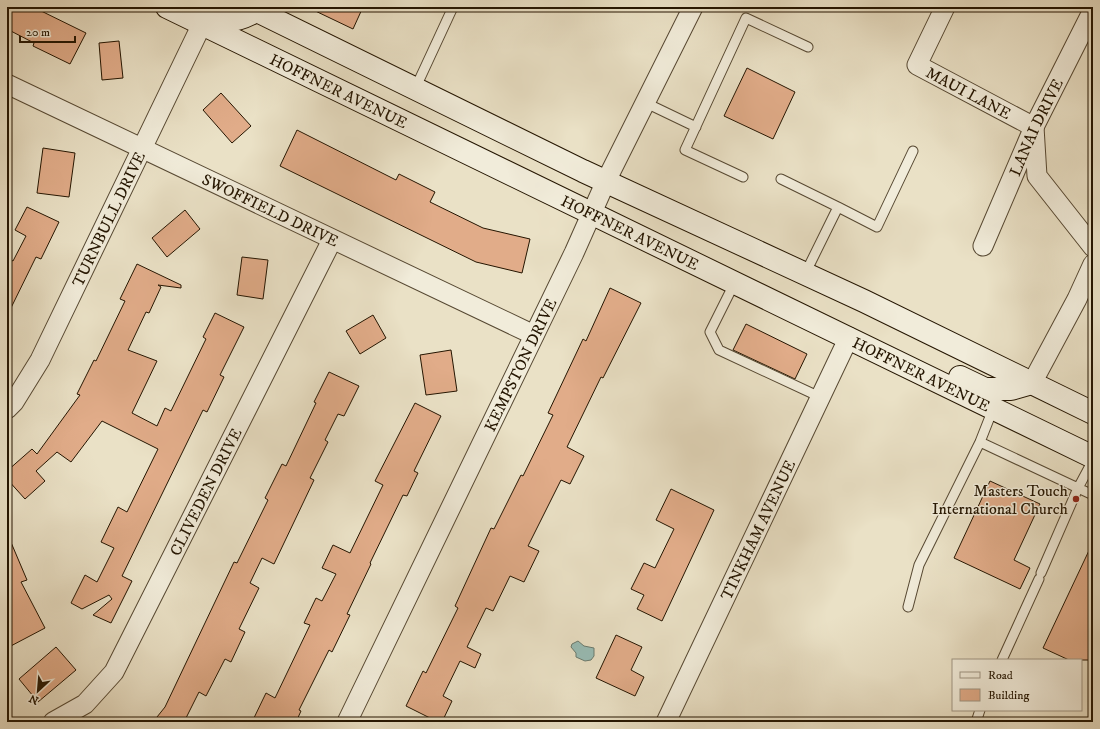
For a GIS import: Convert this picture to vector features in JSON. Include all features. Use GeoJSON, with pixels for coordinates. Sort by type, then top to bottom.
{"type":"FeatureCollection","features":[{"type":"Feature","properties":{"kind":"main road","name":"HOFFNER AVENUE"},"geometry":{"type":"LineString","coordinates":[[168,7],[199,15],[592,212],[1093,457]]}},
{"type":"Feature","properties":{"kind":"main road","name":"HOFFNER AVENUE"},"geometry":{"type":"LineString","coordinates":[[261,10],[414,88],[1093,413]]}},
{"type":"Feature","properties":{"kind":"main road"},"geometry":{"type":"LineString","coordinates":[[199,15],[228,21],[241,19],[261,10]]}},
{"type":"Feature","properties":{"kind":"main road"},"geometry":{"type":"LineString","coordinates":[[849,337],[918,357],[984,389],[1011,389],[1032,383]]}},
{"type":"Feature","properties":{"kind":"street","name":"KEMPSTON DRIVE"},"geometry":{"type":"LineString","coordinates":[[347,722],[534,335],[606,181],[693,7]]}},
{"type":"Feature","properties":{"kind":"street","name":"MAUI LANE"},"geometry":{"type":"LineString","coordinates":[[945,7],[917,65],[1034,127]]}},
{"type":"Feature","properties":{"kind":"street","name":"LANAI DRIVE"},"geometry":{"type":"LineString","coordinates":[[983,246],[1034,127],[1093,10]]}},
{"type":"Feature","properties":{"kind":"street","name":"TURNBULL DRIVE"},"geometry":{"type":"LineString","coordinates":[[7,409],[14,402],[40,360],[142,149],[199,15]]}},
{"type":"Feature","properties":{"kind":"street","name":"SWOFFIELD DRIVE"},"geometry":{"type":"LineString","coordinates":[[7,84],[534,335]]}},
{"type":"Feature","properties":{"kind":"street"},"geometry":{"type":"LineString","coordinates":[[1034,127],[1037,176],[1093,247]]}},
{"type":"Feature","properties":{"kind":"street","name":"CLIVEDEN DRIVE"},"geometry":{"type":"LineString","coordinates":[[53,722],[85,704],[114,672],[332,240]]}},
{"type":"Feature","properties":{"kind":"street"},"geometry":{"type":"LineString","coordinates":[[1032,383],[1077,299],[1093,264]]}},
{"type":"Feature","properties":{"kind":"street","name":"TINKHAM AVENUE"},"geometry":{"type":"LineString","coordinates":[[666,722],[849,337]]}},
{"type":"Feature","properties":{"kind":"lane"},"geometry":{"type":"LineString","coordinates":[[414,88],[452,7]]}},
{"type":"Feature","properties":{"kind":"lane"},"geometry":{"type":"LineString","coordinates":[[742,177],[685,150],[746,18],[808,47]]}},
{"type":"Feature","properties":{"kind":"lane"},"geometry":{"type":"LineString","coordinates":[[646,103],[696,127]]}},
{"type":"Feature","properties":{"kind":"lane"},"geometry":{"type":"LineString","coordinates":[[781,178],[876,227],[913,151]]}},
{"type":"Feature","properties":{"kind":"lane"},"geometry":{"type":"LineString","coordinates":[[805,274],[838,207]]}},
{"type":"Feature","properties":{"kind":"lane"},"geometry":{"type":"LineString","coordinates":[[735,282],[710,332],[719,350],[820,397]]}},
{"type":"Feature","properties":{"kind":"lane"},"geometry":{"type":"LineString","coordinates":[[908,607],[919,565],[980,442],[993,409]]}},
{"type":"Feature","properties":{"kind":"lane"},"geometry":{"type":"LineString","coordinates":[[980,442],[1093,495]]}},
{"type":"Feature","properties":{"kind":"lane"},"geometry":{"type":"LineString","coordinates":[[1002,659],[1078,488],[1093,460]]}},
{"type":"Feature","properties":{"kind":"lane"},"geometry":{"type":"LineString","coordinates":[[976,722],[980,711]]}},
{"type":"Feature","properties":{"kind":"water"},"geometry":{"type":"Polygon","coordinates":[[[578,641],[584,646],[594,648],[594,656],[591,660],[585,661],[576,657],[576,653],[571,647],[572,644],[578,641]]]}},
{"type":"Feature","properties":{"kind":"building"},"geometry":{"type":"Polygon","coordinates":[[[7,7],[33,7],[86,33],[70,64],[33,46],[34,43],[7,29],[7,7]]]}},
{"type":"Feature","properties":{"kind":"building"},"geometry":{"type":"Polygon","coordinates":[[[307,7],[363,7],[353,29],[307,7]]]}},
{"type":"Feature","properties":{"kind":"building"},"geometry":{"type":"Polygon","coordinates":[[[119,41],[123,78],[102,80],[99,43],[119,41]]]}},
{"type":"Feature","properties":{"kind":"building"},"geometry":{"type":"Polygon","coordinates":[[[747,68],[795,92],[773,139],[724,116],[747,68]]]}},
{"type":"Feature","properties":{"kind":"building"},"geometry":{"type":"Polygon","coordinates":[[[221,93],[251,126],[232,143],[203,110],[221,93]]]}},
{"type":"Feature","properties":{"kind":"building"},"geometry":{"type":"Polygon","coordinates":[[[297,130],[396,180],[399,174],[435,192],[430,202],[483,228],[530,239],[522,273],[476,262],[280,166],[297,130]]]}},
{"type":"Feature","properties":{"kind":"building"},"geometry":{"type":"Polygon","coordinates":[[[43,148],[75,153],[69,197],[37,193],[43,148]]]}},
{"type":"Feature","properties":{"kind":"building"},"geometry":{"type":"Polygon","coordinates":[[[27,207],[59,222],[41,259],[36,257],[7,316],[7,258],[13,261],[26,236],[15,230],[27,207]]]}},
{"type":"Feature","properties":{"kind":"building"},"geometry":{"type":"Polygon","coordinates":[[[185,210],[200,229],[167,257],[152,238],[185,210]]]}},
{"type":"Feature","properties":{"kind":"building"},"geometry":{"type":"Polygon","coordinates":[[[242,257],[268,260],[263,299],[237,295],[242,257]]]}},
{"type":"Feature","properties":{"kind":"building"},"geometry":{"type":"Polygon","coordinates":[[[137,264],[181,285],[181,288],[158,285],[161,287],[149,313],[146,312],[128,350],[157,361],[132,413],[157,426],[165,408],[171,411],[206,339],[203,337],[215,313],[244,327],[220,375],[224,377],[207,412],[203,410],[122,576],[132,581],[111,623],[93,615],[112,599],[109,595],[82,609],[71,603],[85,575],[97,582],[114,548],[101,542],[118,507],[127,512],[158,449],[102,421],[71,462],[57,452],[36,471],[45,481],[25,499],[7,479],[7,471],[32,449],[37,454],[80,395],[77,394],[94,360],[96,361],[125,301],[120,299],[137,264]]]}},
{"type":"Feature","properties":{"kind":"building"},"geometry":{"type":"Polygon","coordinates":[[[610,288],[641,303],[603,378],[601,377],[567,447],[584,456],[570,484],[561,480],[528,546],[539,551],[524,582],[510,576],[493,611],[486,608],[467,647],[481,654],[475,668],[460,661],[443,696],[452,701],[442,722],[438,722],[406,706],[423,671],[426,673],[458,608],[455,606],[491,528],[494,529],[521,475],[523,476],[553,415],[548,413],[583,339],[586,341],[610,288]]]}},
{"type":"Feature","properties":{"kind":"building"},"geometry":{"type":"Polygon","coordinates":[[[373,315],[386,338],[360,354],[346,331],[373,315]]]}},
{"type":"Feature","properties":{"kind":"building"},"geometry":{"type":"Polygon","coordinates":[[[746,324],[807,354],[795,379],[733,350],[746,324]]]}},
{"type":"Feature","properties":{"kind":"building"},"geometry":{"type":"Polygon","coordinates":[[[451,350],[457,391],[426,395],[420,355],[451,350]]]}},
{"type":"Feature","properties":{"kind":"building"},"geometry":{"type":"Polygon","coordinates":[[[329,372],[359,386],[344,416],[338,414],[325,440],[328,442],[310,478],[314,480],[274,564],[262,558],[250,583],[259,588],[239,629],[245,632],[231,662],[225,659],[206,696],[199,692],[184,722],[153,722],[165,707],[234,562],[237,563],[268,500],[265,498],[282,464],[286,466],[329,372]]]}},
{"type":"Feature","properties":{"kind":"building"},"geometry":{"type":"Polygon","coordinates":[[[415,403],[441,416],[414,471],[418,473],[407,496],[403,495],[370,563],[371,564],[347,614],[350,615],[332,652],[329,650],[299,710],[301,711],[296,722],[252,722],[266,693],[275,698],[310,625],[304,623],[316,598],[322,601],[336,574],[322,568],[333,545],[350,553],[383,485],[375,481],[415,403]]]}},
{"type":"Feature","properties":{"kind":"building","name":"Masters Touch International Church"},"geometry":{"type":"Polygon","coordinates":[[[990,481],[1040,504],[1014,560],[1030,568],[1020,589],[954,558],[990,481]]]}},
{"type":"Feature","properties":{"kind":"building"},"geometry":{"type":"Polygon","coordinates":[[[671,489],[714,510],[662,621],[637,609],[644,595],[631,589],[644,563],[655,568],[674,529],[656,520],[671,489]]]}},
{"type":"Feature","properties":{"kind":"building"},"geometry":{"type":"Polygon","coordinates":[[[7,533],[27,580],[21,582],[45,628],[7,648],[7,533]]]}},
{"type":"Feature","properties":{"kind":"building"},"geometry":{"type":"Polygon","coordinates":[[[1093,542],[1093,660],[1067,659],[1043,648],[1093,542]]]}},
{"type":"Feature","properties":{"kind":"building"},"geometry":{"type":"Polygon","coordinates":[[[616,635],[642,647],[631,670],[644,677],[635,696],[596,678],[616,635]]]}},
{"type":"Feature","properties":{"kind":"building"},"geometry":{"type":"Polygon","coordinates":[[[56,647],[76,670],[38,702],[19,679],[56,647]]]}},
{"type":"Feature","properties":{"kind":"place","name":"Masters Touch International Church"},"geometry":{"type":"Point","coordinates":[1076,499]}}]}
